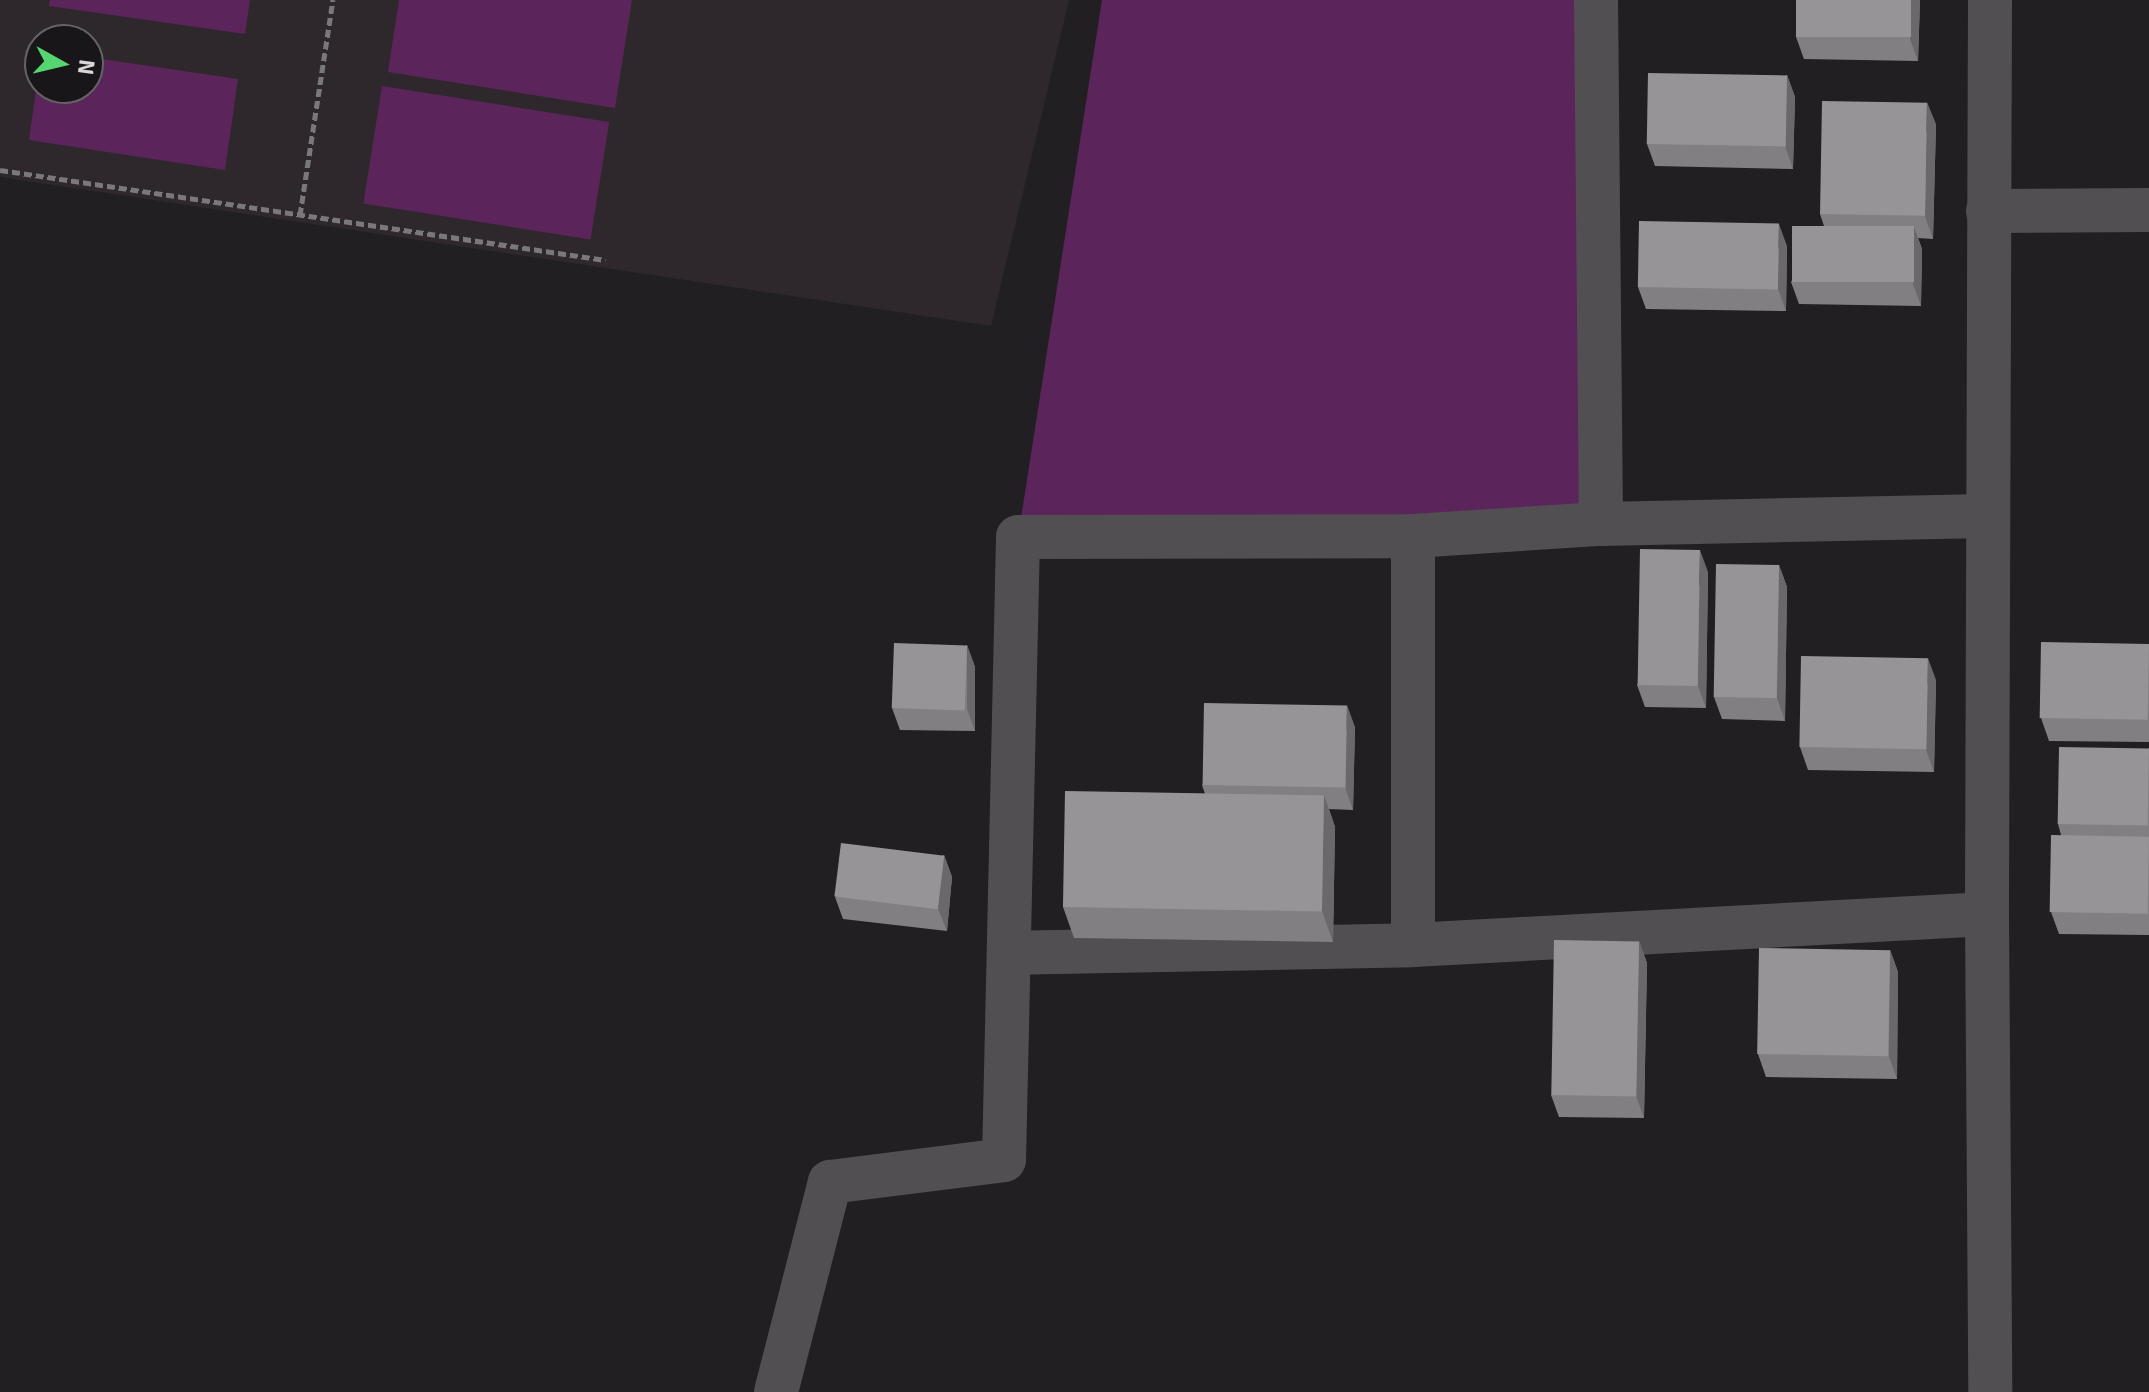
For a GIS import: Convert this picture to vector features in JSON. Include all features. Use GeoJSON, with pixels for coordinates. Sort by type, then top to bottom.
{"type":"FeatureCollection","features":[{"type":"Feature","properties":{"kind":"street"},"geometry":{"type":"LineString","coordinates":[[1596,0],[1601,524]]}},
{"type":"Feature","properties":{"kind":"street"},"geometry":{"type":"LineString","coordinates":[[1990,0],[1987,516],[1990,1392]]}},
{"type":"Feature","properties":{"kind":"street"},"geometry":{"type":"LineString","coordinates":[[1988,211],[2149,210]]}},
{"type":"Feature","properties":{"kind":"street"},"geometry":{"type":"LineString","coordinates":[[776,1392],[830,1182],[1004,1160],[1018,537],[1413,536],[1601,524],[1987,516]]}},
{"type":"Feature","properties":{"kind":"street"},"geometry":{"type":"LineString","coordinates":[[1413,536],[1413,945]]}},
{"type":"Feature","properties":{"kind":"street"},"geometry":{"type":"LineString","coordinates":[[1009,953],[1413,945],[1987,914]]}},
{"type":"Feature","properties":{"kind":"path"},"geometry":{"type":"LineString","coordinates":[[300,215],[333,0]]}},
{"type":"Feature","properties":{"kind":"path"},"geometry":{"type":"LineString","coordinates":[[0,170],[605,260]]}},
{"type":"Feature","properties":{"kind":"shaded area"},"geometry":{"type":"Polygon","coordinates":[[[0,0],[1069,0],[991,326],[0,177],[0,0]]]}},
{"type":"Feature","properties":{"kind":"shaded area"},"geometry":{"type":"Polygon","coordinates":[[[50,0],[250,0],[245,34],[49,6],[50,0]]]}},
{"type":"Feature","properties":{"kind":"shaded area"},"geometry":{"type":"Polygon","coordinates":[[[399,0],[632,0],[615,108],[388,72],[399,0]]]}},
{"type":"Feature","properties":{"kind":"shaded area"},"geometry":{"type":"Polygon","coordinates":[[[1102,0],[1596,0],[1601,524],[1018,537],[1102,0]]]}},
{"type":"Feature","properties":{"kind":"shaded area"},"geometry":{"type":"Polygon","coordinates":[[[104,59],[238,79],[225,170],[29,140],[34,104],[104,104],[104,59]]]}},
{"type":"Feature","properties":{"kind":"shaded area"},"geometry":{"type":"Polygon","coordinates":[[[382,86],[609,122],[591,240],[363,204],[382,86]]]}},
{"type":"Feature","properties":{"kind":"building"},"geometry":{"type":"Polygon","coordinates":[[[1796,0],[1911,0],[1911,37],[1796,37],[1796,0]]]}},
{"type":"Feature","properties":{"kind":"building"},"geometry":{"type":"Polygon","coordinates":[[[1648,73],[1787,75],[1786,146],[1647,144],[1648,73]]]}},
{"type":"Feature","properties":{"kind":"building"},"geometry":{"type":"Polygon","coordinates":[[[1822,101],[1927,103],[1925,216],[1820,214],[1822,101]]]}},
{"type":"Feature","properties":{"kind":"building"},"geometry":{"type":"Polygon","coordinates":[[[1639,221],[1779,223],[1778,289],[1638,287],[1639,221]]]}},
{"type":"Feature","properties":{"kind":"building"},"geometry":{"type":"Polygon","coordinates":[[[1792,226],[1914,226],[1914,282],[1792,282],[1792,226]]]}},
{"type":"Feature","properties":{"kind":"building"},"geometry":{"type":"Polygon","coordinates":[[[1640,549],[1700,550],[1698,686],[1638,685],[1640,549]]]}},
{"type":"Feature","properties":{"kind":"building"},"geometry":{"type":"Polygon","coordinates":[[[1716,564],[1779,565],[1777,698],[1714,697],[1716,564]]]}},
{"type":"Feature","properties":{"kind":"building"},"geometry":{"type":"Polygon","coordinates":[[[2041,642],[2149,644],[2148,720],[2040,718],[2041,642]]]}},
{"type":"Feature","properties":{"kind":"building"},"geometry":{"type":"Polygon","coordinates":[[[894,643],[967,646],[965,711],[892,708],[894,643]]]}},
{"type":"Feature","properties":{"kind":"building"},"geometry":{"type":"Polygon","coordinates":[[[1801,656],[1928,658],[1926,749],[1799,747],[1801,656]]]}},
{"type":"Feature","properties":{"kind":"building"},"geometry":{"type":"Polygon","coordinates":[[[1204,703],[1347,705],[1346,787],[1203,785],[1204,703]]]}},
{"type":"Feature","properties":{"kind":"building"},"geometry":{"type":"Polygon","coordinates":[[[2059,747],[2149,749],[2148,826],[2058,824],[2059,747]]]}},
{"type":"Feature","properties":{"kind":"building"},"geometry":{"type":"Polygon","coordinates":[[[1065,791],[1324,796],[1322,912],[1063,907],[1065,791]]]}},
{"type":"Feature","properties":{"kind":"building"},"geometry":{"type":"Polygon","coordinates":[[[2051,835],[2149,837],[2148,914],[2050,912],[2051,835]]]}},
{"type":"Feature","properties":{"kind":"building"},"geometry":{"type":"Polygon","coordinates":[[[841,843],[944,856],[938,909],[834,897],[841,843]]]}},
{"type":"Feature","properties":{"kind":"building"},"geometry":{"type":"Polygon","coordinates":[[[1554,940],[1639,941],[1636,1096],[1551,1095],[1554,940]]]}},
{"type":"Feature","properties":{"kind":"building"},"geometry":{"type":"Polygon","coordinates":[[[1759,948],[1890,950],[1888,1056],[1757,1054],[1759,948]]]}}]}
